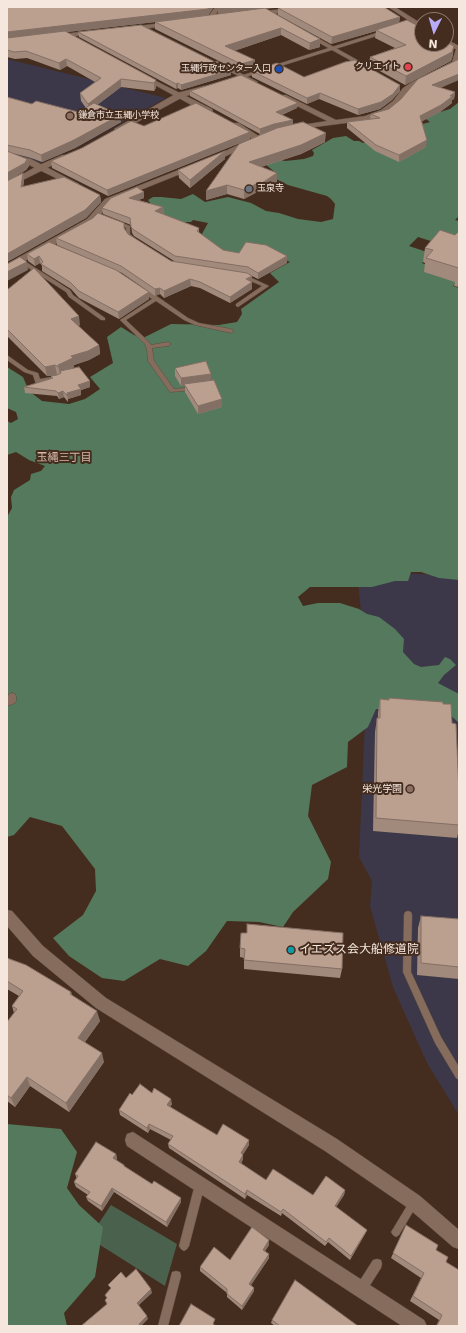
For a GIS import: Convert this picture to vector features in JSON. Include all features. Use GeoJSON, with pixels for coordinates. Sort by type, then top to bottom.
{"type":"FeatureCollection","features":[{"type":"Feature","properties":{"kind":"street"},"geometry":{"type":"LineString","coordinates":[[214,19],[213,14],[218,7]]}},
{"type":"Feature","properties":{"kind":"street"},"geometry":{"type":"LineString","coordinates":[[252,14],[313,7]]}},
{"type":"Feature","properties":{"kind":"street"},"geometry":{"type":"LineString","coordinates":[[391,7],[414,21]]}},
{"type":"Feature","properties":{"kind":"street"},"geometry":{"type":"LineString","coordinates":[[267,13],[280,20]]}},
{"type":"Feature","properties":{"kind":"street"},"geometry":{"type":"LineString","coordinates":[[206,20],[222,18]]}},
{"type":"Feature","properties":{"kind":"street"},"geometry":{"type":"LineString","coordinates":[[121,30],[175,23]]}},
{"type":"Feature","properties":{"kind":"street"},"geometry":{"type":"LineString","coordinates":[[113,132],[180,96],[333,48],[414,25]]}},
{"type":"Feature","properties":{"kind":"street"},"geometry":{"type":"LineString","coordinates":[[144,27],[158,34]]}},
{"type":"Feature","properties":{"kind":"street"},"geometry":{"type":"LineString","coordinates":[[300,30],[373,71]]}},
{"type":"Feature","properties":{"kind":"street"},"geometry":{"type":"LineString","coordinates":[[52,37],[106,31]]}},
{"type":"Feature","properties":{"kind":"street"},"geometry":{"type":"LineString","coordinates":[[67,36],[81,43]]}},
{"type":"Feature","properties":{"kind":"street"},"geometry":{"type":"LineString","coordinates":[[287,130],[366,118],[384,112],[396,103],[403,88],[423,77],[440,71],[455,63],[459,49]]}},
{"type":"Feature","properties":{"kind":"street"},"geometry":{"type":"LineString","coordinates":[[207,59],[263,87]]}},
{"type":"Feature","properties":{"kind":"street"},"geometry":{"type":"LineString","coordinates":[[7,268],[54,247],[98,216],[105,199],[114,197],[202,163],[263,137],[222,118],[137,73]]}},
{"type":"Feature","properties":{"kind":"street"},"geometry":{"type":"LineString","coordinates":[[277,94],[334,122]]}},
{"type":"Feature","properties":{"kind":"street"},"geometry":{"type":"LineString","coordinates":[[7,186],[40,168],[72,154]]}},
{"type":"Feature","properties":{"kind":"street"},"geometry":{"type":"LineString","coordinates":[[7,155],[28,161],[84,189]]}},
{"type":"Feature","properties":{"kind":"street"},"geometry":{"type":"LineString","coordinates":[[7,916],[38,951],[101,1003],[331,1145],[414,1202],[459,1241]]}},
{"type":"Feature","properties":{"kind":"street"},"geometry":{"type":"LineString","coordinates":[[133,1140],[418,1326]]}},
{"type":"Feature","properties":{"kind":"lane"},"geometry":{"type":"LineString","coordinates":[[108,219],[128,227],[128,234],[137,242]]}},
{"type":"Feature","properties":{"kind":"lane"},"geometry":{"type":"LineString","coordinates":[[21,261],[48,280],[68,291],[71,296],[103,319]]}},
{"type":"Feature","properties":{"kind":"lane"},"geometry":{"type":"LineString","coordinates":[[234,275],[248,277],[266,286],[238,305]]}},
{"type":"Feature","properties":{"kind":"lane"},"geometry":{"type":"LineString","coordinates":[[137,286],[186,319],[197,324],[231,331]]}},
{"type":"Feature","properties":{"kind":"lane"},"geometry":{"type":"LineString","coordinates":[[156,298],[122,320],[143,338],[149,347],[151,361],[172,391],[197,388]]}},
{"type":"Feature","properties":{"kind":"lane"},"geometry":{"type":"LineString","coordinates":[[149,347],[168,344]]}},
{"type":"Feature","properties":{"kind":"lane"},"geometry":{"type":"LineString","coordinates":[[7,357],[26,371],[36,374],[38,384],[57,378]]}},
{"type":"Feature","properties":{"kind":"lane"},"geometry":{"type":"LineString","coordinates":[[7,703],[12,701],[12,696]]}},
{"type":"Feature","properties":{"kind":"lane"},"geometry":{"type":"LineString","coordinates":[[408,915],[407,972],[438,1040],[459,1075]]}},
{"type":"Feature","properties":{"kind":"lane"},"geometry":{"type":"LineString","coordinates":[[184,1246],[200,1184]]}},
{"type":"Feature","properties":{"kind":"lane"},"geometry":{"type":"LineString","coordinates":[[396,1232],[414,1202]]}},
{"type":"Feature","properties":{"kind":"lane"},"geometry":{"type":"LineString","coordinates":[[361,1289],[377,1264]]}},
{"type":"Feature","properties":{"kind":"lane"},"geometry":{"type":"LineString","coordinates":[[164,1326],[176,1276]]}},
{"type":"Feature","properties":{"kind":"shaded area","name":"鎌倉市立玉縄小学校"},"geometry":{"type":"Polygon","coordinates":[[[7,59],[166,98],[78,147],[39,163],[7,151],[7,59]]]}},
{"type":"Feature","properties":{"kind":"shaded area","name":"栄光学園"},"geometry":{"type":"Polygon","coordinates":[[[357,571],[459,576],[459,1115],[427,1063],[393,987],[370,906],[372,881],[359,857],[366,664],[357,571]]]}},
{"type":"Feature","properties":{"kind":"green space"},"geometry":{"type":"Polygon","coordinates":[[[459,102],[459,216],[455,220],[459,221],[459,240],[453,248],[418,237],[409,246],[430,253],[422,263],[459,278],[453,286],[459,288],[459,580],[439,578],[421,572],[411,572],[408,581],[395,581],[372,587],[310,587],[298,597],[303,606],[318,603],[340,603],[359,609],[367,614],[379,617],[395,629],[404,639],[403,652],[414,664],[421,667],[439,665],[445,657],[450,659],[456,665],[444,675],[438,683],[459,694],[459,723],[446,711],[421,709],[376,709],[368,727],[348,742],[347,767],[312,785],[308,816],[331,862],[328,879],[293,912],[283,927],[259,922],[227,921],[206,951],[188,966],[160,959],[124,981],[102,978],[69,956],[53,938],[83,915],[96,891],[95,869],[62,826],[30,817],[14,835],[7,837],[7,517],[12,508],[11,497],[14,490],[30,480],[31,474],[41,471],[45,466],[29,460],[16,452],[7,455],[7,421],[11,423],[18,419],[16,412],[7,408],[7,367],[23,377],[29,391],[42,401],[69,404],[85,399],[100,389],[90,377],[113,363],[107,337],[121,327],[134,335],[145,337],[171,324],[219,325],[237,322],[242,314],[241,309],[279,282],[270,273],[290,262],[273,254],[238,256],[198,241],[208,223],[193,220],[191,222],[181,222],[161,214],[148,200],[153,197],[181,199],[193,194],[205,202],[228,197],[251,203],[266,211],[279,213],[298,219],[321,222],[333,219],[335,204],[331,199],[327,196],[288,185],[274,178],[271,174],[276,173],[265,164],[266,156],[285,161],[304,159],[313,156],[314,153],[312,150],[333,138],[346,136],[354,141],[363,143],[373,141],[407,122],[423,124],[430,122],[421,115],[430,115],[450,109],[459,102]]]}},
{"type":"Feature","properties":{"kind":"green space"},"geometry":{"type":"Polygon","coordinates":[[[7,1124],[61,1129],[77,1152],[67,1188],[79,1205],[103,1227],[95,1277],[64,1313],[67,1326],[7,1326],[7,1124]]]}},
{"type":"Feature","properties":{"kind":"green space"},"geometry":{"type":"Polygon","coordinates":[[[111,1205],[177,1244],[165,1286],[89,1238],[111,1205]]]}},
{"type":"Feature","properties":{"kind":"building"},"geometry":{"type":"Polygon","coordinates":[[[7,7],[209,7],[208,9],[7,32],[7,7]]]}},
{"type":"Feature","properties":{"kind":"building"},"geometry":{"type":"Polygon","coordinates":[[[384,7],[400,17],[332,37],[278,8],[384,7]]]}},
{"type":"Feature","properties":{"kind":"building"},"geometry":{"type":"Polygon","coordinates":[[[265,8],[320,39],[310,43],[281,28],[225,46],[255,60],[241,64],[155,22],[265,8]]]}},
{"type":"Feature","properties":{"kind":"building"},"geometry":{"type":"Polygon","coordinates":[[[407,20],[414,24],[414,52],[452,52],[406,76],[370,57],[406,45],[376,30],[407,20]]]}},
{"type":"Feature","properties":{"kind":"building"},"geometry":{"type":"Polygon","coordinates":[[[141,25],[231,70],[181,85],[178,83],[176,84],[78,32],[141,25]]]}},
{"type":"Feature","properties":{"kind":"building"},"geometry":{"type":"Polygon","coordinates":[[[65,31],[156,80],[154,83],[121,79],[88,104],[80,93],[101,78],[66,59],[59,63],[26,51],[14,52],[7,50],[7,38],[65,31]]]}},
{"type":"Feature","properties":{"kind":"building"},"geometry":{"type":"Polygon","coordinates":[[[459,59],[459,74],[432,85],[455,92],[450,96],[453,96],[441,105],[420,116],[427,140],[399,155],[376,145],[347,122],[380,118],[371,114],[389,109],[401,99],[418,79],[459,59]]]}},
{"type":"Feature","properties":{"kind":"building"},"geometry":{"type":"Polygon","coordinates":[[[355,60],[400,85],[393,94],[381,102],[358,109],[320,93],[307,98],[252,71],[277,63],[304,77],[345,62],[355,60]]]}},
{"type":"Feature","properties":{"kind":"building"},"geometry":{"type":"Polygon","coordinates":[[[241,75],[298,103],[276,112],[293,120],[260,129],[190,91],[241,75]]]}},
{"type":"Feature","properties":{"kind":"building"},"geometry":{"type":"Polygon","coordinates":[[[7,97],[32,104],[36,101],[78,112],[94,103],[120,115],[74,140],[41,155],[30,150],[7,145],[7,97]]]}},
{"type":"Feature","properties":{"kind":"building"},"geometry":{"type":"Polygon","coordinates":[[[196,103],[250,132],[107,190],[51,161],[82,148],[131,121],[144,126],[196,103]]]}},
{"type":"Feature","properties":{"kind":"building"},"geometry":{"type":"Polygon","coordinates":[[[303,122],[326,133],[301,145],[249,162],[277,173],[262,183],[260,182],[244,190],[227,185],[206,191],[239,144],[277,128],[303,122]]]}},
{"type":"Feature","properties":{"kind":"building"},"geometry":{"type":"Polygon","coordinates":[[[7,151],[27,159],[25,163],[7,173],[7,151]]]}},
{"type":"Feature","properties":{"kind":"building"},"geometry":{"type":"Polygon","coordinates":[[[225,151],[190,180],[178,170],[225,151]]]}},
{"type":"Feature","properties":{"kind":"building"},"geometry":{"type":"Polygon","coordinates":[[[23,173],[21,187],[64,177],[100,195],[85,210],[7,254],[7,181],[23,173]]]}},
{"type":"Feature","properties":{"kind":"building"},"geometry":{"type":"Polygon","coordinates":[[[137,187],[144,192],[129,198],[163,207],[155,211],[199,228],[197,231],[223,250],[239,253],[246,242],[266,245],[287,256],[258,273],[248,267],[175,256],[134,230],[131,227],[130,218],[102,208],[111,198],[137,187]]]}},
{"type":"Feature","properties":{"kind":"building"},"geometry":{"type":"Polygon","coordinates":[[[98,213],[124,223],[124,228],[128,234],[171,261],[247,273],[252,276],[246,279],[252,282],[230,297],[200,282],[190,279],[164,291],[160,288],[155,289],[121,266],[56,238],[93,218],[98,213]]]}},
{"type":"Feature","properties":{"kind":"building"},"geometry":{"type":"Polygon","coordinates":[[[440,230],[455,235],[459,231],[459,268],[426,258],[433,250],[425,248],[440,230]]]}},
{"type":"Feature","properties":{"kind":"building"},"geometry":{"type":"Polygon","coordinates":[[[49,242],[116,270],[149,292],[118,312],[79,291],[70,282],[41,264],[43,262],[39,256],[34,259],[27,254],[49,242]]]}},
{"type":"Feature","properties":{"kind":"building"},"geometry":{"type":"Polygon","coordinates":[[[20,257],[27,262],[7,272],[7,264],[20,257]]]}},
{"type":"Feature","properties":{"kind":"building"},"geometry":{"type":"Polygon","coordinates":[[[34,268],[79,316],[71,319],[99,345],[88,351],[71,356],[73,358],[58,365],[59,367],[55,365],[45,367],[7,329],[7,290],[34,268]]]}},
{"type":"Feature","properties":{"kind":"building"},"geometry":{"type":"Polygon","coordinates":[[[206,361],[211,374],[181,378],[175,368],[206,361]]]}},
{"type":"Feature","properties":{"kind":"building"},"geometry":{"type":"Polygon","coordinates":[[[79,367],[90,381],[78,385],[81,389],[67,393],[67,396],[63,391],[58,393],[56,391],[24,387],[53,378],[51,376],[61,373],[60,371],[79,367]]]}},
{"type":"Feature","properties":{"kind":"building"},"geometry":{"type":"Polygon","coordinates":[[[214,380],[222,399],[198,406],[184,384],[214,380]]]}},
{"type":"Feature","properties":{"kind":"building"},"geometry":{"type":"Polygon","coordinates":[[[389,698],[443,702],[443,704],[451,704],[452,723],[456,724],[459,825],[376,818],[377,718],[380,718],[380,699],[389,700],[389,698]]]}},
{"type":"Feature","properties":{"kind":"building"},"geometry":{"type":"Polygon","coordinates":[[[421,916],[459,919],[459,967],[421,963],[421,916]]]}},
{"type":"Feature","properties":{"kind":"building","name":"イエズス会大船修道院"},"geometry":{"type":"Polygon","coordinates":[[[247,924],[343,933],[342,969],[244,960],[245,949],[240,948],[241,933],[247,933],[247,924]]]}},
{"type":"Feature","properties":{"kind":"building"},"geometry":{"type":"Polygon","coordinates":[[[7,958],[26,965],[71,992],[70,994],[97,1011],[78,1038],[102,1053],[66,1103],[27,1077],[11,1098],[7,1095],[7,1022],[17,1009],[12,1006],[23,991],[7,981],[7,958]]]}},
{"type":"Feature","properties":{"kind":"building"},"geometry":{"type":"Polygon","coordinates":[[[140,1084],[152,1093],[154,1088],[171,1099],[167,1105],[217,1135],[223,1124],[249,1140],[241,1153],[243,1155],[239,1162],[266,1180],[273,1169],[313,1195],[326,1176],[345,1190],[335,1206],[367,1230],[351,1256],[329,1238],[326,1242],[283,1209],[281,1212],[247,1190],[245,1194],[168,1144],[173,1136],[149,1124],[147,1128],[119,1110],[130,1093],[132,1095],[140,1084]]]}},
{"type":"Feature","properties":{"kind":"building"},"geometry":{"type":"Polygon","coordinates":[[[96,1142],[116,1154],[113,1158],[124,1166],[152,1184],[154,1181],[181,1198],[166,1222],[112,1188],[101,1206],[86,1197],[90,1192],[74,1182],[78,1176],[75,1174],[96,1142]]]}},
{"type":"Feature","properties":{"kind":"building"},"geometry":{"type":"Polygon","coordinates":[[[406,1225],[438,1245],[436,1250],[448,1257],[446,1262],[459,1270],[459,1326],[437,1326],[442,1315],[413,1296],[424,1273],[393,1253],[406,1225]]]}},
{"type":"Feature","properties":{"kind":"building"},"geometry":{"type":"Polygon","coordinates":[[[252,1227],[269,1240],[263,1250],[269,1254],[249,1284],[254,1288],[242,1306],[227,1294],[227,1289],[200,1267],[214,1247],[230,1260],[252,1227]]]}},
{"type":"Feature","properties":{"kind":"building"},"geometry":{"type":"Polygon","coordinates":[[[136,1269],[151,1289],[137,1303],[147,1316],[139,1324],[140,1326],[81,1326],[107,1304],[105,1300],[107,1298],[105,1295],[111,1288],[108,1285],[121,1272],[126,1278],[136,1269]]]}},
{"type":"Feature","properties":{"kind":"building"},"geometry":{"type":"Polygon","coordinates":[[[295,1280],[358,1326],[280,1326],[272,1320],[295,1280]]]}},
{"type":"Feature","properties":{"kind":"building"},"geometry":{"type":"Polygon","coordinates":[[[191,1304],[215,1319],[213,1324],[216,1326],[179,1326],[191,1304]]]}},
{"type":"Feature","properties":{"kind":"place","name":"クリエイト"},"geometry":{"type":"Point","coordinates":[408,67]}},
{"type":"Feature","properties":{"kind":"place","name":"玉縄行政センター入口"},"geometry":{"type":"Point","coordinates":[279,69]}},
{"type":"Feature","properties":{"kind":"place","name":"鎌倉市立玉縄小学校"},"geometry":{"type":"Point","coordinates":[70,116]}},
{"type":"Feature","properties":{"kind":"place","name":"玉泉寺"},"geometry":{"type":"Point","coordinates":[249,189]}},
{"type":"Feature","properties":{"kind":"place","name":"栄光学園"},"geometry":{"type":"Point","coordinates":[410,789]}},
{"type":"Feature","properties":{"kind":"place","name":"イエズス会大船修道院"},"geometry":{"type":"Point","coordinates":[291,950]}},
{"type":"Feature","properties":{"kind":"district","name":"玉縄三丁目"},"geometry":{"type":"Point","coordinates":[64,458]}}]}
